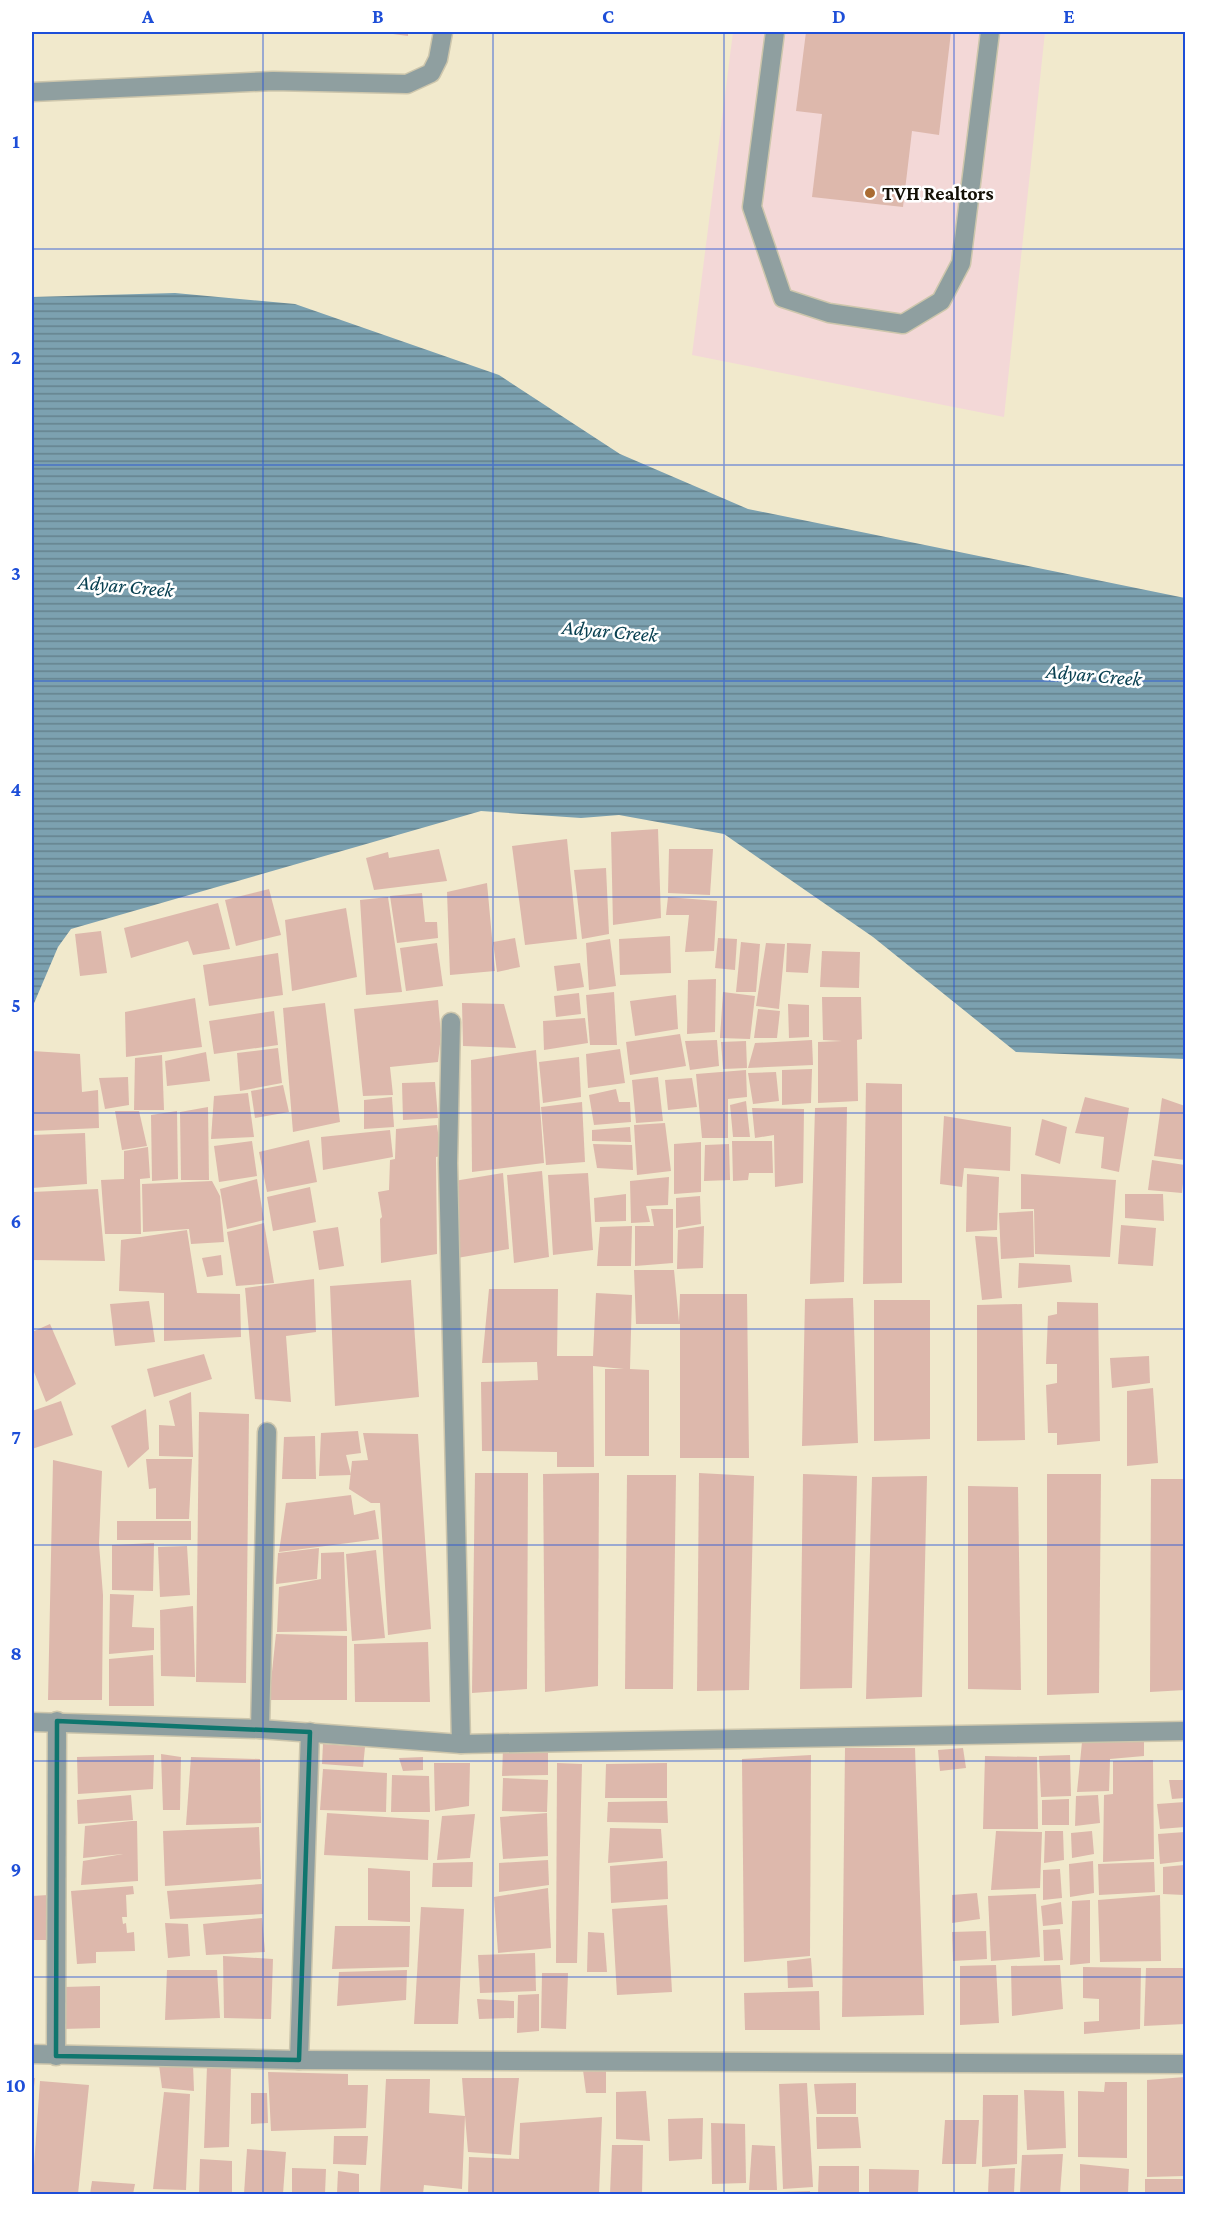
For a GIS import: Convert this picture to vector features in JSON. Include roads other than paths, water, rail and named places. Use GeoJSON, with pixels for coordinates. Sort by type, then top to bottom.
{"type":"FeatureCollection","features":[{"type":"Feature","properties":{"kind":"street"},"geometry":{"type":"LineString","coordinates":[[32,93],[273,81],[407,84],[431,73],[438,59],[443,32]]}},
{"type":"Feature","properties":{"kind":"street"},"geometry":{"type":"LineString","coordinates":[[775,32],[752,207],[783,298],[829,313],[903,324],[941,301],[961,263],[990,32]]}},
{"type":"Feature","properties":{"kind":"street"},"geometry":{"type":"LineString","coordinates":[[451,1022],[448,1163],[461,1744]]}},
{"type":"Feature","properties":{"kind":"street"},"geometry":{"type":"LineString","coordinates":[[260,1729],[267,1432]]}},
{"type":"Feature","properties":{"kind":"street"},"geometry":{"type":"LineString","coordinates":[[56,2056],[57,1721]]}},
{"type":"Feature","properties":{"kind":"street"},"geometry":{"type":"LineString","coordinates":[[32,1722],[260,1729],[461,1744],[1185,1731]]}},
{"type":"Feature","properties":{"kind":"street"},"geometry":{"type":"LineString","coordinates":[[299,2060],[310,1732]]}},
{"type":"Feature","properties":{"kind":"street"},"geometry":{"type":"LineString","coordinates":[[32,2054],[299,2060],[1185,2064]]}},
{"type":"Feature","properties":{"kind":"water","name":"Adyar Creek"},"geometry":{"type":"Polygon","coordinates":[[[175,293],[295,304],[499,375],[620,454],[748,509],[1185,598],[1185,1059],[1016,1052],[873,937],[724,834],[619,815],[581,818],[481,811],[71,929],[58,947],[32,1008],[32,297],[175,293]]]}},
{"type":"Feature","properties":{"kind":"place","name":"TVH Realtors"},"geometry":{"type":"Point","coordinates":[870,193]}}]}
